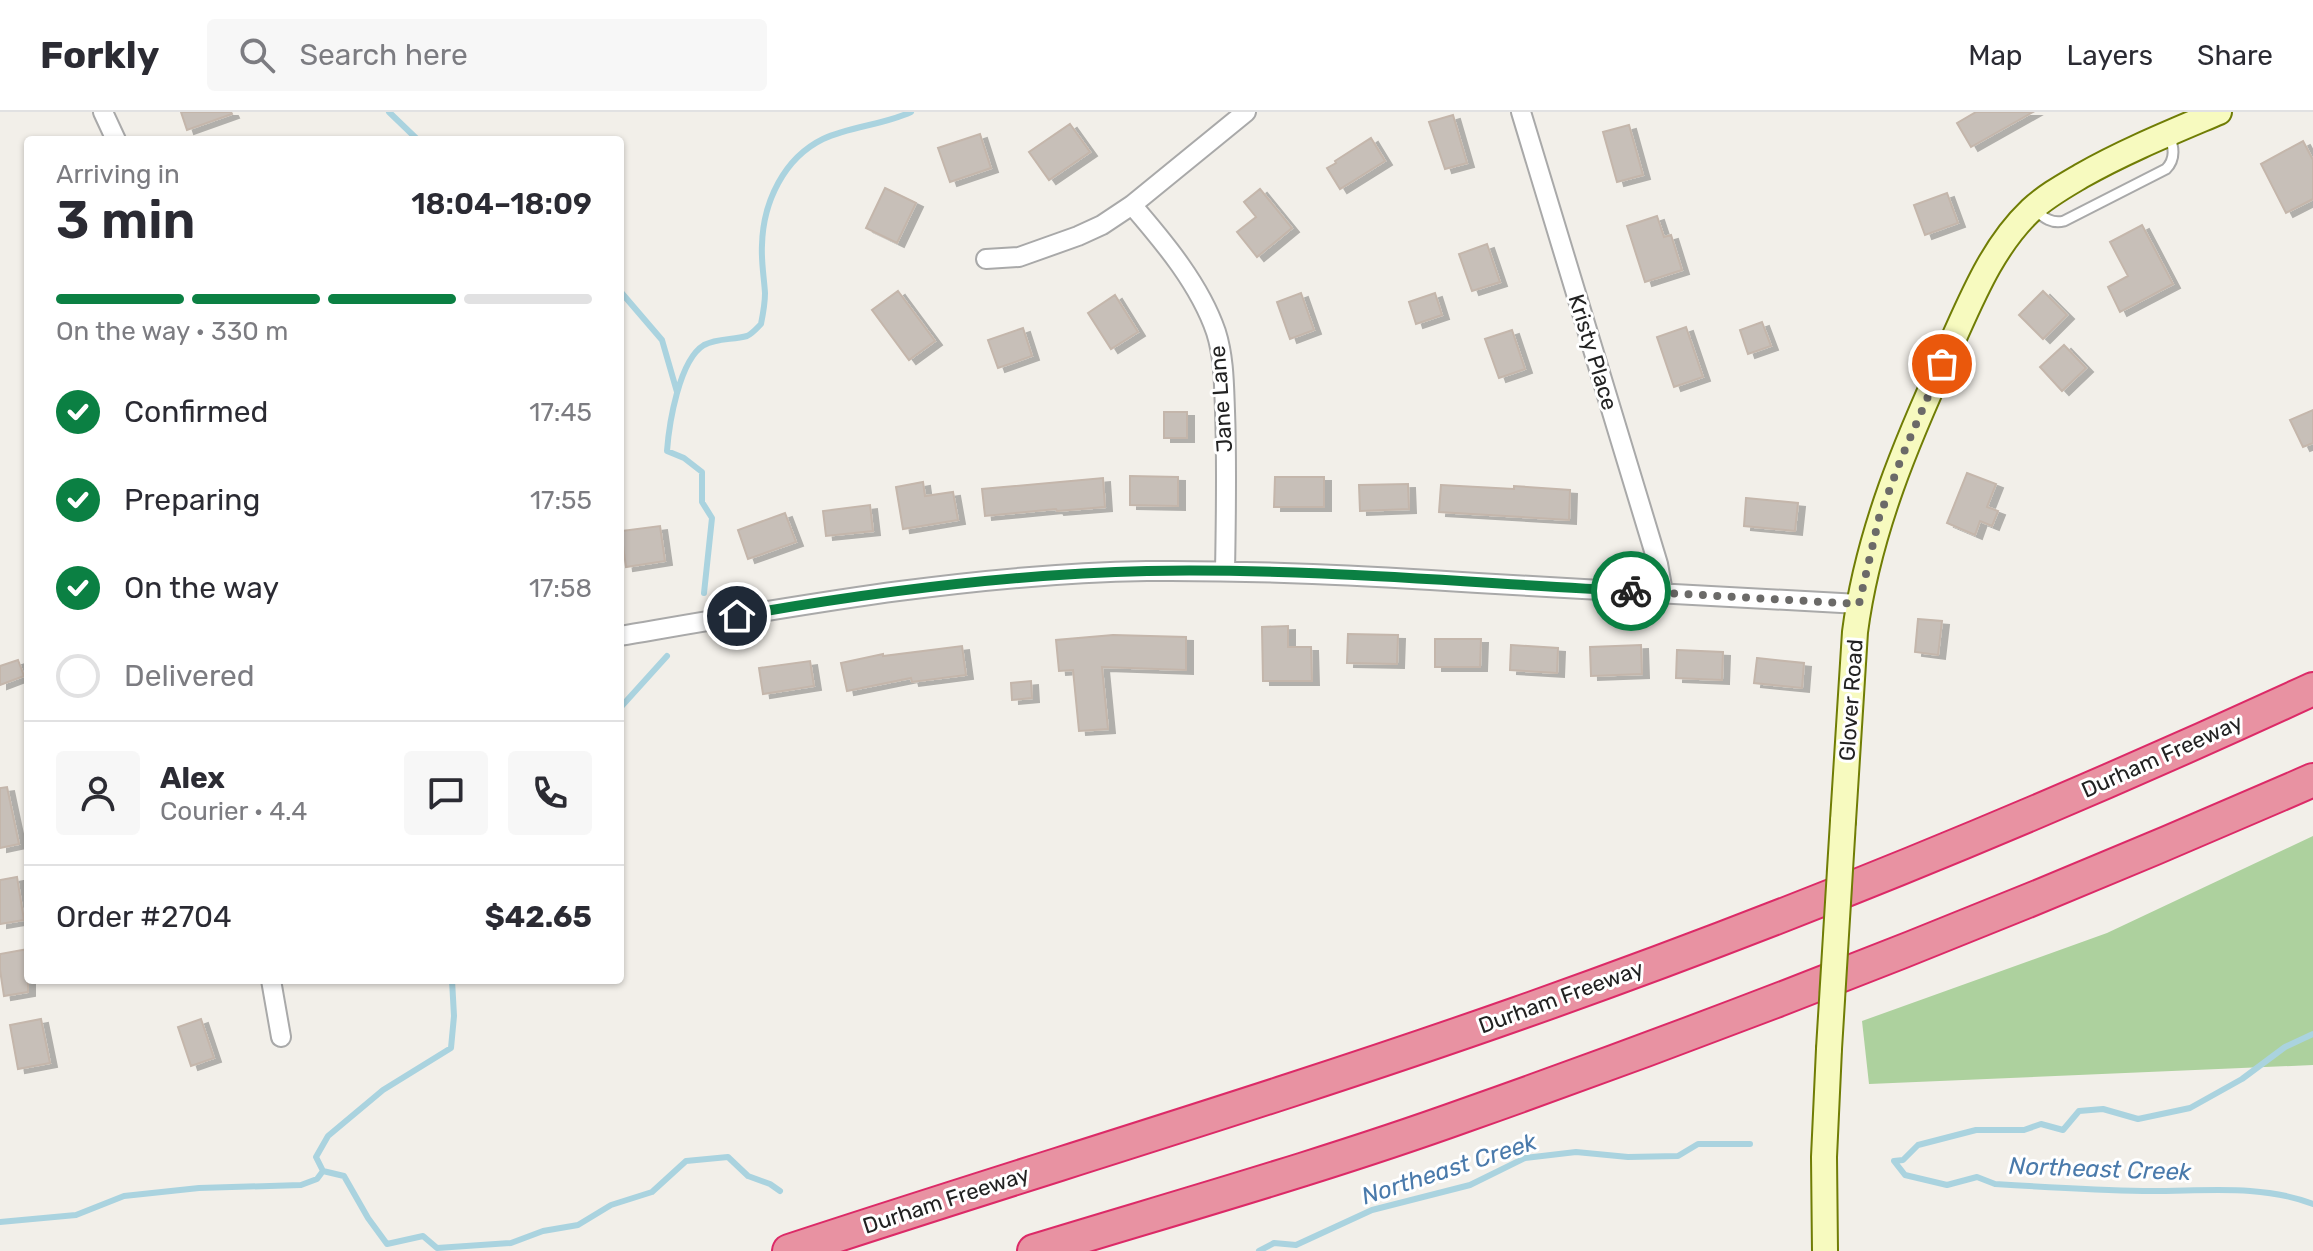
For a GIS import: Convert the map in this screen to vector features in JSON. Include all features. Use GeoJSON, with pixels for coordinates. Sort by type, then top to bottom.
{"type":"FeatureCollection","features":[{"type":"Feature","properties":{"kind":"highway","name":"Durham Freeway"},"geometry":{"type":"LineString","coordinates":[[789,1251],[1360,1067],[1678,955],[1959,846],[2313,689]]}},
{"type":"Feature","properties":{"kind":"highway"},"geometry":{"type":"LineString","coordinates":[[1034,1251],[1465,1115],[2021,905],[2313,780]]}},
{"type":"Feature","properties":{"kind":"street"},"geometry":{"type":"LineString","coordinates":[[103,112],[114,136]]}},
{"type":"Feature","properties":{"kind":"street"},"geometry":{"type":"LineString","coordinates":[[986,259],[1019,257],[1102,225],[1132,205],[1246,112]]}},
{"type":"Feature","properties":{"kind":"street","name":"Kristy Place"},"geometry":{"type":"LineString","coordinates":[[1521,112],[1658,564],[1663,592]]}},
{"type":"Feature","properties":{"kind":"street","name":"Glover Road"},"geometry":{"type":"LineString","coordinates":[[1825,1251],[1824,1157],[1829,1049],[1853,660],[1859,604],[1879,518],[1901,459],[1983,275],[2016,226],[2032,208],[2055,191],[2109,160],[2206,115]]}},
{"type":"Feature","properties":{"kind":"street","name":"Jane Lane"},"geometry":{"type":"LineString","coordinates":[[1132,205],[1198,293],[1216,332],[1225,408],[1225,571]]}},
{"type":"Feature","properties":{"kind":"street"},"geometry":{"type":"LineString","coordinates":[[624,635],[796,606],[958,584],[1051,575],[1145,571],[1314,573],[1859,604]]}},
{"type":"Feature","properties":{"kind":"street"},"geometry":{"type":"LineString","coordinates":[[272,984],[281,1037]]}},
{"type":"Feature","properties":{"kind":"lane"},"geometry":{"type":"LineString","coordinates":[[2032,208],[2046,219],[2064,221],[2166,169],[2171,164],[2174,146],[2169,134]]}},
{"type":"Feature","properties":{"kind":"green space"},"geometry":{"type":"Polygon","coordinates":[[[2313,836],[2313,1065],[1869,1084],[1862,1021],[2107,933],[2313,836]]]}},
{"type":"Feature","properties":{"kind":"building"},"geometry":{"type":"Polygon","coordinates":[[[181,112],[231,112],[232,114],[187,130],[181,112]]]}},
{"type":"Feature","properties":{"kind":"building"},"geometry":{"type":"Polygon","coordinates":[[[1976,112],[2033,112],[1971,147],[1957,123],[1976,112]]]}},
{"type":"Feature","properties":{"kind":"building"},"geometry":{"type":"Polygon","coordinates":[[[1453,115],[1467,163],[1445,169],[1429,122],[1453,115]]]}},
{"type":"Feature","properties":{"kind":"building"},"geometry":{"type":"Polygon","coordinates":[[[1070,124],[1090,152],[1049,180],[1029,152],[1070,124]]]}},
{"type":"Feature","properties":{"kind":"building"},"geometry":{"type":"Polygon","coordinates":[[[1629,125],[1643,175],[1617,182],[1603,132],[1629,125]]]}},
{"type":"Feature","properties":{"kind":"building"},"geometry":{"type":"Polygon","coordinates":[[[980,134],[991,168],[950,182],[938,148],[980,134]]]}},
{"type":"Feature","properties":{"kind":"building"},"geometry":{"type":"Polygon","coordinates":[[[1371,138],[1385,161],[1340,189],[1327,168],[1371,138]]]}},
{"type":"Feature","properties":{"kind":"building"},"geometry":{"type":"Polygon","coordinates":[[[2303,141],[2313,160],[2313,199],[2286,213],[2261,164],[2303,141]]]}},
{"type":"Feature","properties":{"kind":"building"},"geometry":{"type":"Polygon","coordinates":[[[885,188],[916,203],[897,243],[866,228],[885,188]]]}},
{"type":"Feature","properties":{"kind":"building"},"geometry":{"type":"Polygon","coordinates":[[[1260,189],[1292,228],[1257,257],[1237,232],[1256,217],[1244,202],[1260,189]]]}},
{"type":"Feature","properties":{"kind":"building"},"geometry":{"type":"Polygon","coordinates":[[[1947,193],[1958,223],[1925,235],[1914,205],[1947,193]]]}},
{"type":"Feature","properties":{"kind":"building"},"geometry":{"type":"Polygon","coordinates":[[[1657,216],[1664,237],[1671,235],[1682,270],[1645,282],[1627,226],[1657,216]]]}},
{"type":"Feature","properties":{"kind":"building"},"geometry":{"type":"Polygon","coordinates":[[[2142,225],[2173,284],[2120,312],[2108,287],[2128,276],[2110,242],[2142,225]]]}},
{"type":"Feature","properties":{"kind":"building"},"geometry":{"type":"Polygon","coordinates":[[[1487,244],[1500,282],[1472,291],[1459,254],[1487,244]]]}},
{"type":"Feature","properties":{"kind":"building"},"geometry":{"type":"Polygon","coordinates":[[[898,291],[935,341],[909,360],[872,310],[898,291]]]}},
{"type":"Feature","properties":{"kind":"building"},"geometry":{"type":"Polygon","coordinates":[[[2043,291],[2067,315],[2043,339],[2019,315],[2043,291]]]}},
{"type":"Feature","properties":{"kind":"building"},"geometry":{"type":"Polygon","coordinates":[[[1301,293],[1314,330],[1290,339],[1277,302],[1301,293]]]}},
{"type":"Feature","properties":{"kind":"building"},"geometry":{"type":"Polygon","coordinates":[[[1435,293],[1442,315],[1416,324],[1409,302],[1435,293]]]}},
{"type":"Feature","properties":{"kind":"building"},"geometry":{"type":"Polygon","coordinates":[[[1115,295],[1138,332],[1111,349],[1088,313],[1115,295]]]}},
{"type":"Feature","properties":{"kind":"building"},"geometry":{"type":"Polygon","coordinates":[[[1762,322],[1771,346],[1748,354],[1740,330],[1762,322]]]}},
{"type":"Feature","properties":{"kind":"building"},"geometry":{"type":"Polygon","coordinates":[[[1686,327],[1703,377],[1674,387],[1657,337],[1686,327]]]}},
{"type":"Feature","properties":{"kind":"building"},"geometry":{"type":"Polygon","coordinates":[[[1023,328],[1032,356],[998,368],[988,340],[1023,328]]]}},
{"type":"Feature","properties":{"kind":"building"},"geometry":{"type":"Polygon","coordinates":[[[1512,330],[1525,369],[1499,378],[1485,339],[1512,330]]]}},
{"type":"Feature","properties":{"kind":"building"},"geometry":{"type":"Polygon","coordinates":[[[2064,345],[2086,368],[2062,391],[2040,367],[2064,345]]]}},
{"type":"Feature","properties":{"kind":"building"},"geometry":{"type":"Polygon","coordinates":[[[2313,410],[2313,443],[2303,447],[2290,420],[2313,410]]]}},
{"type":"Feature","properties":{"kind":"building"},"geometry":{"type":"Polygon","coordinates":[[[1164,412],[1187,412],[1187,438],[1164,438],[1164,412]]]}},
{"type":"Feature","properties":{"kind":"building"},"geometry":{"type":"Polygon","coordinates":[[[1967,473],[1996,484],[1987,507],[1998,511],[1992,526],[1980,521],[1975,535],[1947,523],[1967,473]]]}},
{"type":"Feature","properties":{"kind":"building"},"geometry":{"type":"Polygon","coordinates":[[[1130,476],[1178,477],[1178,506],[1130,505],[1130,476]]]}},
{"type":"Feature","properties":{"kind":"building"},"geometry":{"type":"Polygon","coordinates":[[[1275,477],[1324,477],[1324,507],[1274,507],[1275,477]]]}},
{"type":"Feature","properties":{"kind":"building"},"geometry":{"type":"Polygon","coordinates":[[[1103,478],[1105,507],[985,516],[982,489],[1103,478]]]}},
{"type":"Feature","properties":{"kind":"building"},"geometry":{"type":"Polygon","coordinates":[[[923,482],[925,496],[953,492],[958,520],[903,529],[896,487],[923,482]]]}},
{"type":"Feature","properties":{"kind":"building"},"geometry":{"type":"Polygon","coordinates":[[[1408,484],[1409,509],[1360,511],[1359,485],[1408,484]]]}},
{"type":"Feature","properties":{"kind":"building"},"geometry":{"type":"Polygon","coordinates":[[[1441,485],[1570,490],[1569,520],[1439,512],[1441,485]]]}},
{"type":"Feature","properties":{"kind":"building"},"geometry":{"type":"Polygon","coordinates":[[[1746,498],[1798,503],[1795,531],[1744,526],[1746,498]]]}},
{"type":"Feature","properties":{"kind":"building"},"geometry":{"type":"Polygon","coordinates":[[[870,505],[873,531],[826,536],[823,511],[870,505]]]}},
{"type":"Feature","properties":{"kind":"building"},"geometry":{"type":"Polygon","coordinates":[[[785,513],[796,542],[748,559],[738,530],[785,513]]]}},
{"type":"Feature","properties":{"kind":"building"},"geometry":{"type":"Polygon","coordinates":[[[660,526],[665,561],[626,567],[624,531],[660,526]]]}},
{"type":"Feature","properties":{"kind":"building"},"geometry":{"type":"Polygon","coordinates":[[[1918,619],[1942,621],[1938,655],[1915,652],[1918,619]]]}},
{"type":"Feature","properties":{"kind":"building"},"geometry":{"type":"Polygon","coordinates":[[[1288,626],[1288,647],[1311,647],[1312,681],[1263,681],[1262,627],[1288,626]]]}},
{"type":"Feature","properties":{"kind":"building"},"geometry":{"type":"Polygon","coordinates":[[[1348,634],[1398,635],[1397,664],[1347,663],[1348,634]]]}},
{"type":"Feature","properties":{"kind":"building"},"geometry":{"type":"Polygon","coordinates":[[[1113,635],[1186,637],[1186,670],[1102,667],[1108,729],[1079,731],[1073,670],[1059,671],[1056,640],[1113,635]]]}},
{"type":"Feature","properties":{"kind":"building"},"geometry":{"type":"Polygon","coordinates":[[[1435,639],[1481,639],[1480,667],[1435,667],[1435,639]]]}},
{"type":"Feature","properties":{"kind":"building"},"geometry":{"type":"Polygon","coordinates":[[[1511,645],[1558,648],[1557,673],[1510,670],[1511,645]]]}},
{"type":"Feature","properties":{"kind":"building"},"geometry":{"type":"Polygon","coordinates":[[[1641,645],[1642,674],[1591,676],[1590,647],[1641,645]]]}},
{"type":"Feature","properties":{"kind":"building"},"geometry":{"type":"Polygon","coordinates":[[[962,646],[966,675],[912,682],[911,678],[847,691],[841,663],[883,654],[962,646]]]}},
{"type":"Feature","properties":{"kind":"building"},"geometry":{"type":"Polygon","coordinates":[[[1677,650],[1723,652],[1722,680],[1676,678],[1677,650]]]}},
{"type":"Feature","properties":{"kind":"building"},"geometry":{"type":"Polygon","coordinates":[[[1757,658],[1804,663],[1802,688],[1754,683],[1757,658]]]}},
{"type":"Feature","properties":{"kind":"building"},"geometry":{"type":"Polygon","coordinates":[[[18,660],[24,676],[0,685],[0,666],[18,660]]]}},
{"type":"Feature","properties":{"kind":"building"},"geometry":{"type":"Polygon","coordinates":[[[810,661],[814,686],[763,694],[759,668],[810,661]]]}},
{"type":"Feature","properties":{"kind":"building"},"geometry":{"type":"Polygon","coordinates":[[[1031,681],[1032,698],[1012,700],[1011,683],[1031,681]]]}},
{"type":"Feature","properties":{"kind":"building"},"geometry":{"type":"Polygon","coordinates":[[[7,787],[19,844],[0,848],[0,788],[7,787]]]}},
{"type":"Feature","properties":{"kind":"building"},"geometry":{"type":"Polygon","coordinates":[[[17,877],[24,920],[0,924],[0,880],[17,877]]]}},
{"type":"Feature","properties":{"kind":"building"},"geometry":{"type":"Polygon","coordinates":[[[24,950],[24,984],[28,984],[28,992],[4,996],[0,954],[24,950]]]}},
{"type":"Feature","properties":{"kind":"building"},"geometry":{"type":"Polygon","coordinates":[[[41,1019],[50,1063],[18,1069],[10,1025],[41,1019]]]}},
{"type":"Feature","properties":{"kind":"building"},"geometry":{"type":"Polygon","coordinates":[[[201,1019],[214,1058],[191,1066],[178,1027],[201,1019]]]}},
{"type":"Feature","properties":{"kind":"waterway"},"geometry":{"type":"LineString","coordinates":[[389,112],[414,136]]}},
{"type":"Feature","properties":{"kind":"waterway"},"geometry":{"type":"LineString","coordinates":[[704,593],[712,518],[702,502],[702,472],[684,458],[667,451],[673,410],[688,364],[704,345],[747,336],[761,324],[765,293],[762,245],[766,213],[778,183],[797,158],[823,139],[911,112]]}},
{"type":"Feature","properties":{"kind":"waterway"},"geometry":{"type":"LineString","coordinates":[[624,296],[662,340],[677,392]]}},
{"type":"Feature","properties":{"kind":"waterway"},"geometry":{"type":"LineString","coordinates":[[624,704],[667,656]]}},
{"type":"Feature","properties":{"kind":"waterway"},"geometry":{"type":"LineString","coordinates":[[323,1171],[316,1157],[328,1136],[383,1090],[451,1048],[452,984]]}},
{"type":"Feature","properties":{"kind":"waterway"},"geometry":{"type":"LineString","coordinates":[[2313,1034],[2285,1047],[2242,1079],[2190,1108],[2138,1119],[2103,1109],[2079,1111],[2063,1130],[2041,1124],[2024,1130],[1976,1130],[1918,1145],[1903,1160],[1894,1161],[1905,1175],[1947,1185],[1977,1177],[1995,1184],[2069,1188],[2250,1191],[2292,1197],[2313,1204]]}},
{"type":"Feature","properties":{"kind":"waterway","name":"Northeast Creek"},"geometry":{"type":"LineString","coordinates":[[1259,1251],[1274,1243],[1296,1245],[1372,1210],[1470,1185],[1525,1158],[1576,1152],[1628,1157],[1678,1156],[1698,1144],[1750,1144]]}},
{"type":"Feature","properties":{"kind":"waterway","name":"Northeast Creek"},"geometry":{"type":"LineString","coordinates":[[323,1171],[344,1176],[387,1244],[423,1236],[437,1248],[511,1243],[543,1231],[578,1225],[611,1205],[652,1192],[686,1161],[728,1157],[748,1176],[780,1191]]}},
{"type":"Feature","properties":{"kind":"waterway","name":"Northeast Creek"},"geometry":{"type":"LineString","coordinates":[[0,1222],[76,1215],[124,1196],[199,1188],[301,1185],[317,1179],[323,1171]]}},
{"type":"Feature","properties":{"kind":"way so far"},"geometry":{"type":"LineString","coordinates":[[1631,591],[1859,604],[1879,518],[1942,364]]}},
{"type":"Feature","properties":{"kind":"route"},"geometry":{"type":"LineString","coordinates":[[737,616],[958,584],[1035,576],[1145,571],[1314,573],[1631,591]]}}]}
